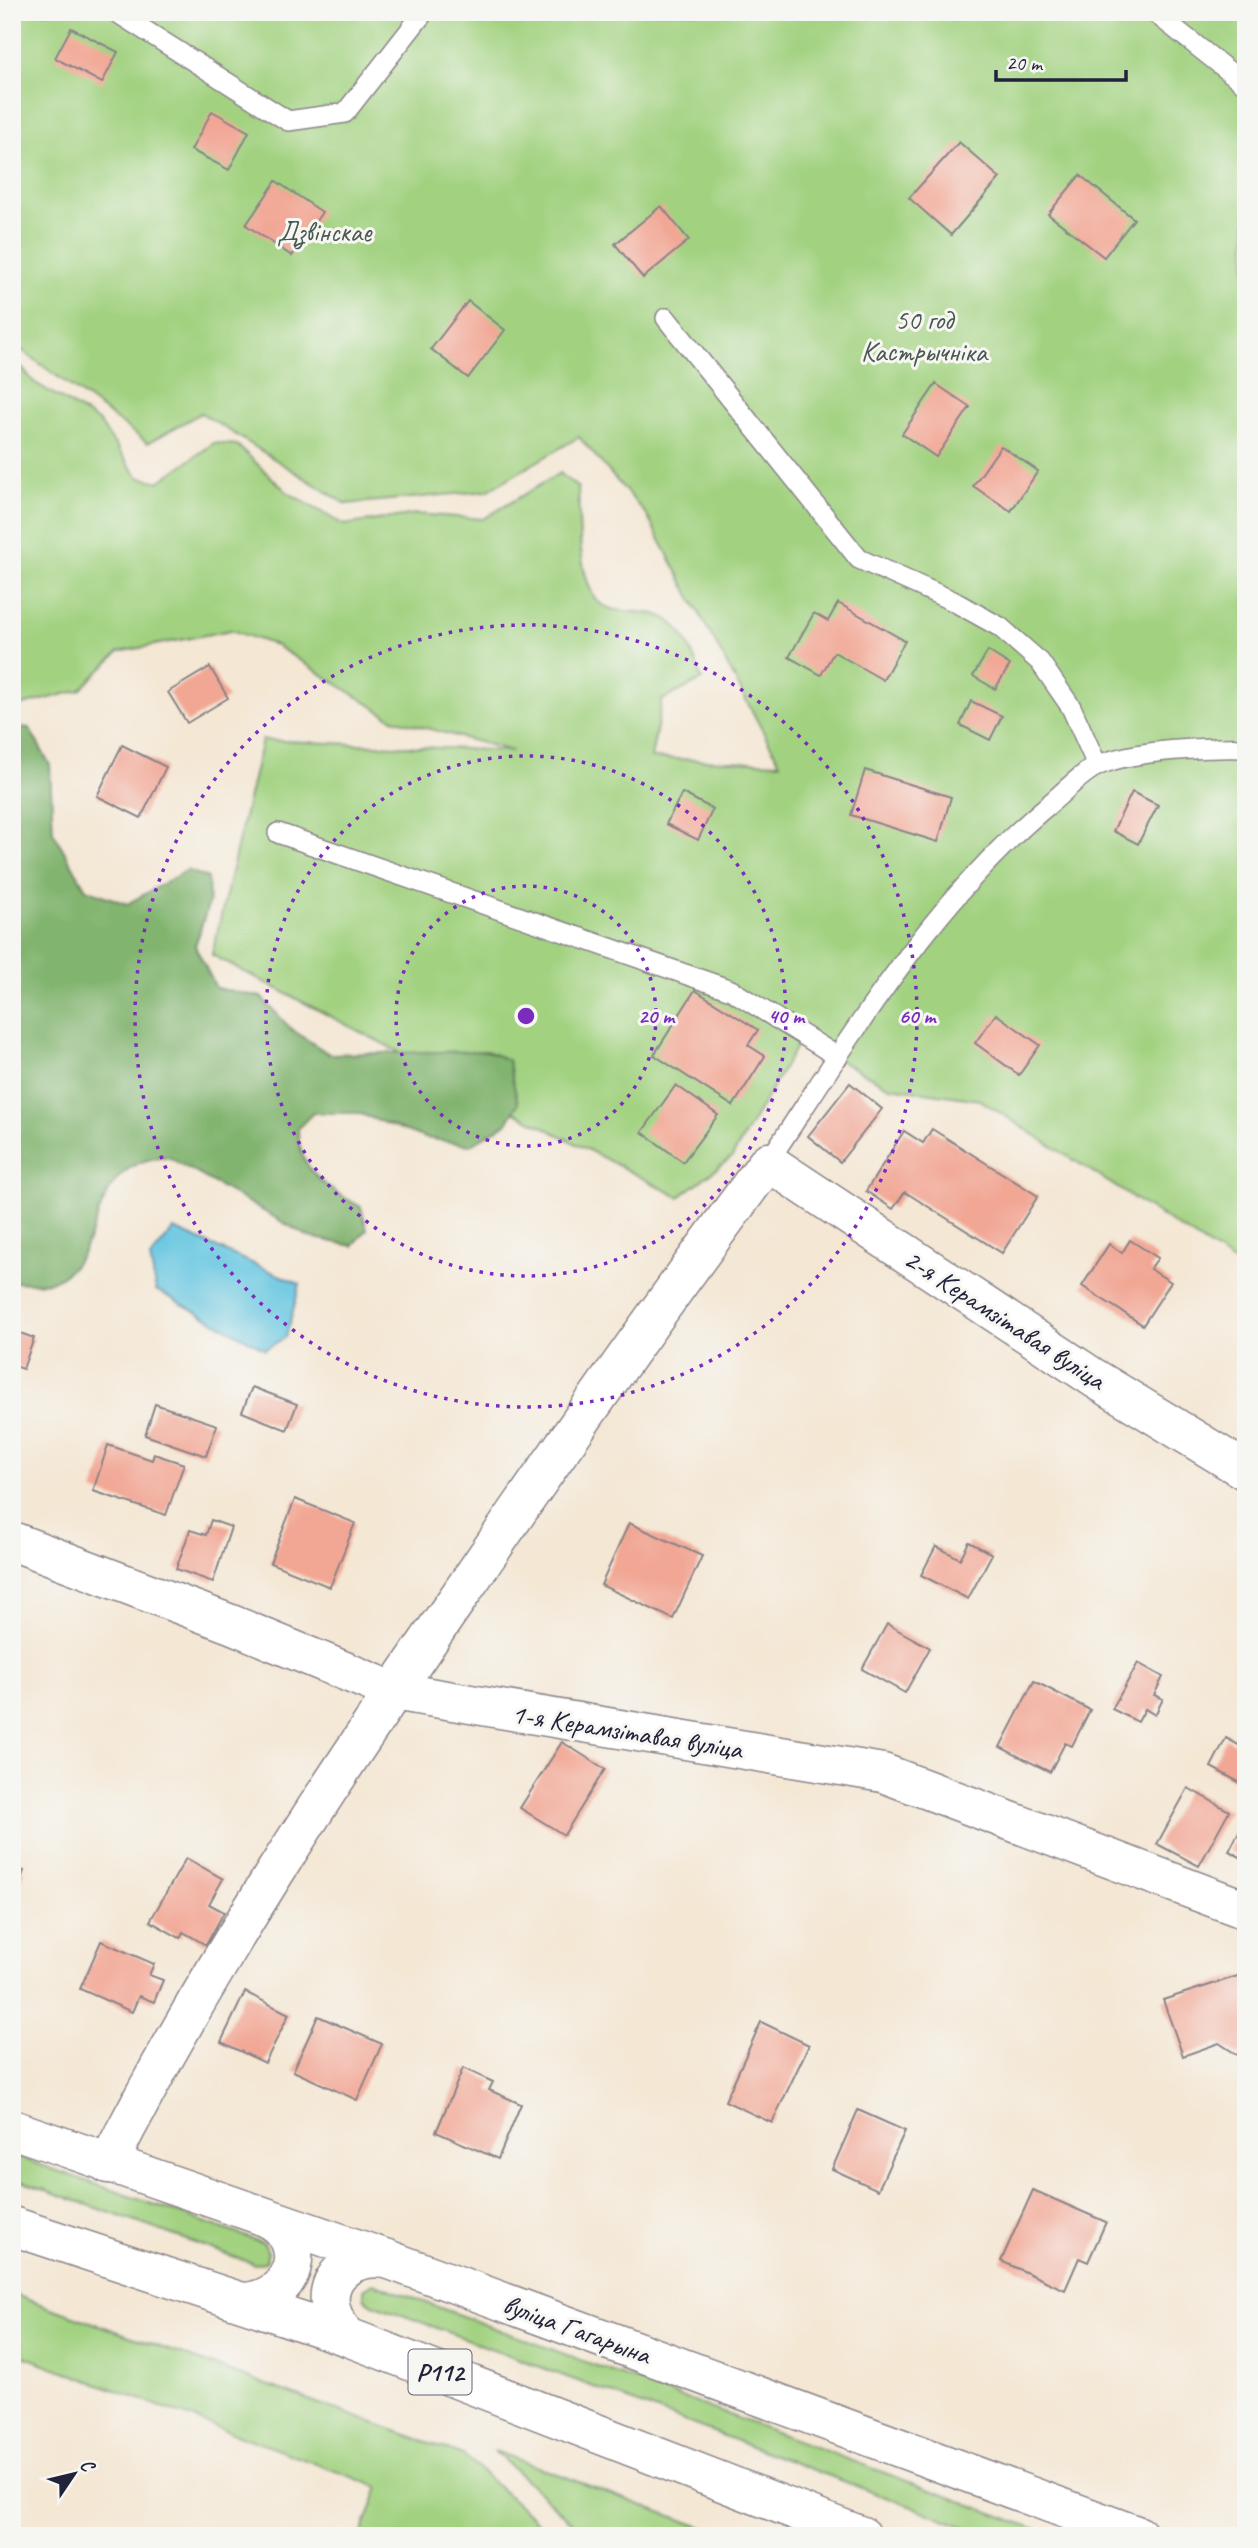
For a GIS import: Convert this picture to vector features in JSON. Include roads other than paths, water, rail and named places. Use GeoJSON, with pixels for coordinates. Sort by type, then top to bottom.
{"type":"FeatureCollection","features":[{"type":"Feature","properties":{"kind":"street","name":"2-я Керамзітавая вуліца"},"geometry":{"type":"LineString","coordinates":[[768,1162],[1094,1378],[1246,1471]]}},
{"type":"Feature","properties":{"kind":"street"},"geometry":{"type":"LineString","coordinates":[[108,2164],[229,1943],[393,1692],[642,1331],[768,1162]]}},
{"type":"Feature","properties":{"kind":"street","name":"1-я Керамзітавая вуліца"},"geometry":{"type":"LineString","coordinates":[[12,1541],[231,1624],[393,1692],[883,1773],[1246,1910]]}},
{"type":"Feature","properties":{"kind":"street","name":"вуліца Гагарына"},"geometry":{"type":"LineString","coordinates":[[12,2129],[387,2259],[1139,2536]]}},
{"type":"Feature","properties":{"kind":"street"},"geometry":{"type":"LineString","coordinates":[[244,2302],[260,2301],[273,2295],[284,2285],[291,2272],[293,2258],[284,2231],[261,2216]]}},
{"type":"Feature","properties":{"kind":"street","name":"Р112"},"geometry":{"type":"LineString","coordinates":[[12,2226],[348,2337],[862,2536]]}},
{"type":"Feature","properties":{"kind":"street"},"geometry":{"type":"LineString","coordinates":[[348,2337],[337,2326],[330,2311],[329,2296],[333,2280],[343,2268],[356,2260],[372,2257],[387,2259]]}},
{"type":"Feature","properties":{"kind":"lane"},"geometry":{"type":"LineString","coordinates":[[116,12],[288,121],[345,113],[424,12]]}},
{"type":"Feature","properties":{"kind":"lane"},"geometry":{"type":"LineString","coordinates":[[1154,12],[1246,85]]}},
{"type":"Feature","properties":{"kind":"lane"},"geometry":{"type":"LineString","coordinates":[[666,318],[859,559],[953,600],[1000,627],[1040,662],[1070,707],[1097,765]]}},
{"type":"Feature","properties":{"kind":"lane"},"geometry":{"type":"LineString","coordinates":[[768,1162],[928,926],[1023,826],[1097,765],[1157,752],[1214,747],[1246,748]]}},
{"type":"Feature","properties":{"kind":"lane"},"geometry":{"type":"LineString","coordinates":[[278,833],[731,990],[838,1057]]}},
{"type":"Feature","properties":{"kind":"water"},"geometry":{"type":"Polygon","coordinates":[[[174,1229],[300,1284],[286,1337],[265,1349],[156,1290],[150,1258],[174,1229]]]}},
{"type":"Feature","properties":{"kind":"park label","name":"Дзвінскае"},"geometry":{"type":"Point","coordinates":[324,231]}},
{"type":"Feature","properties":{"kind":"park label","name":"50 год Кастрычніка"},"geometry":{"type":"Point","coordinates":[924,335]}}]}
